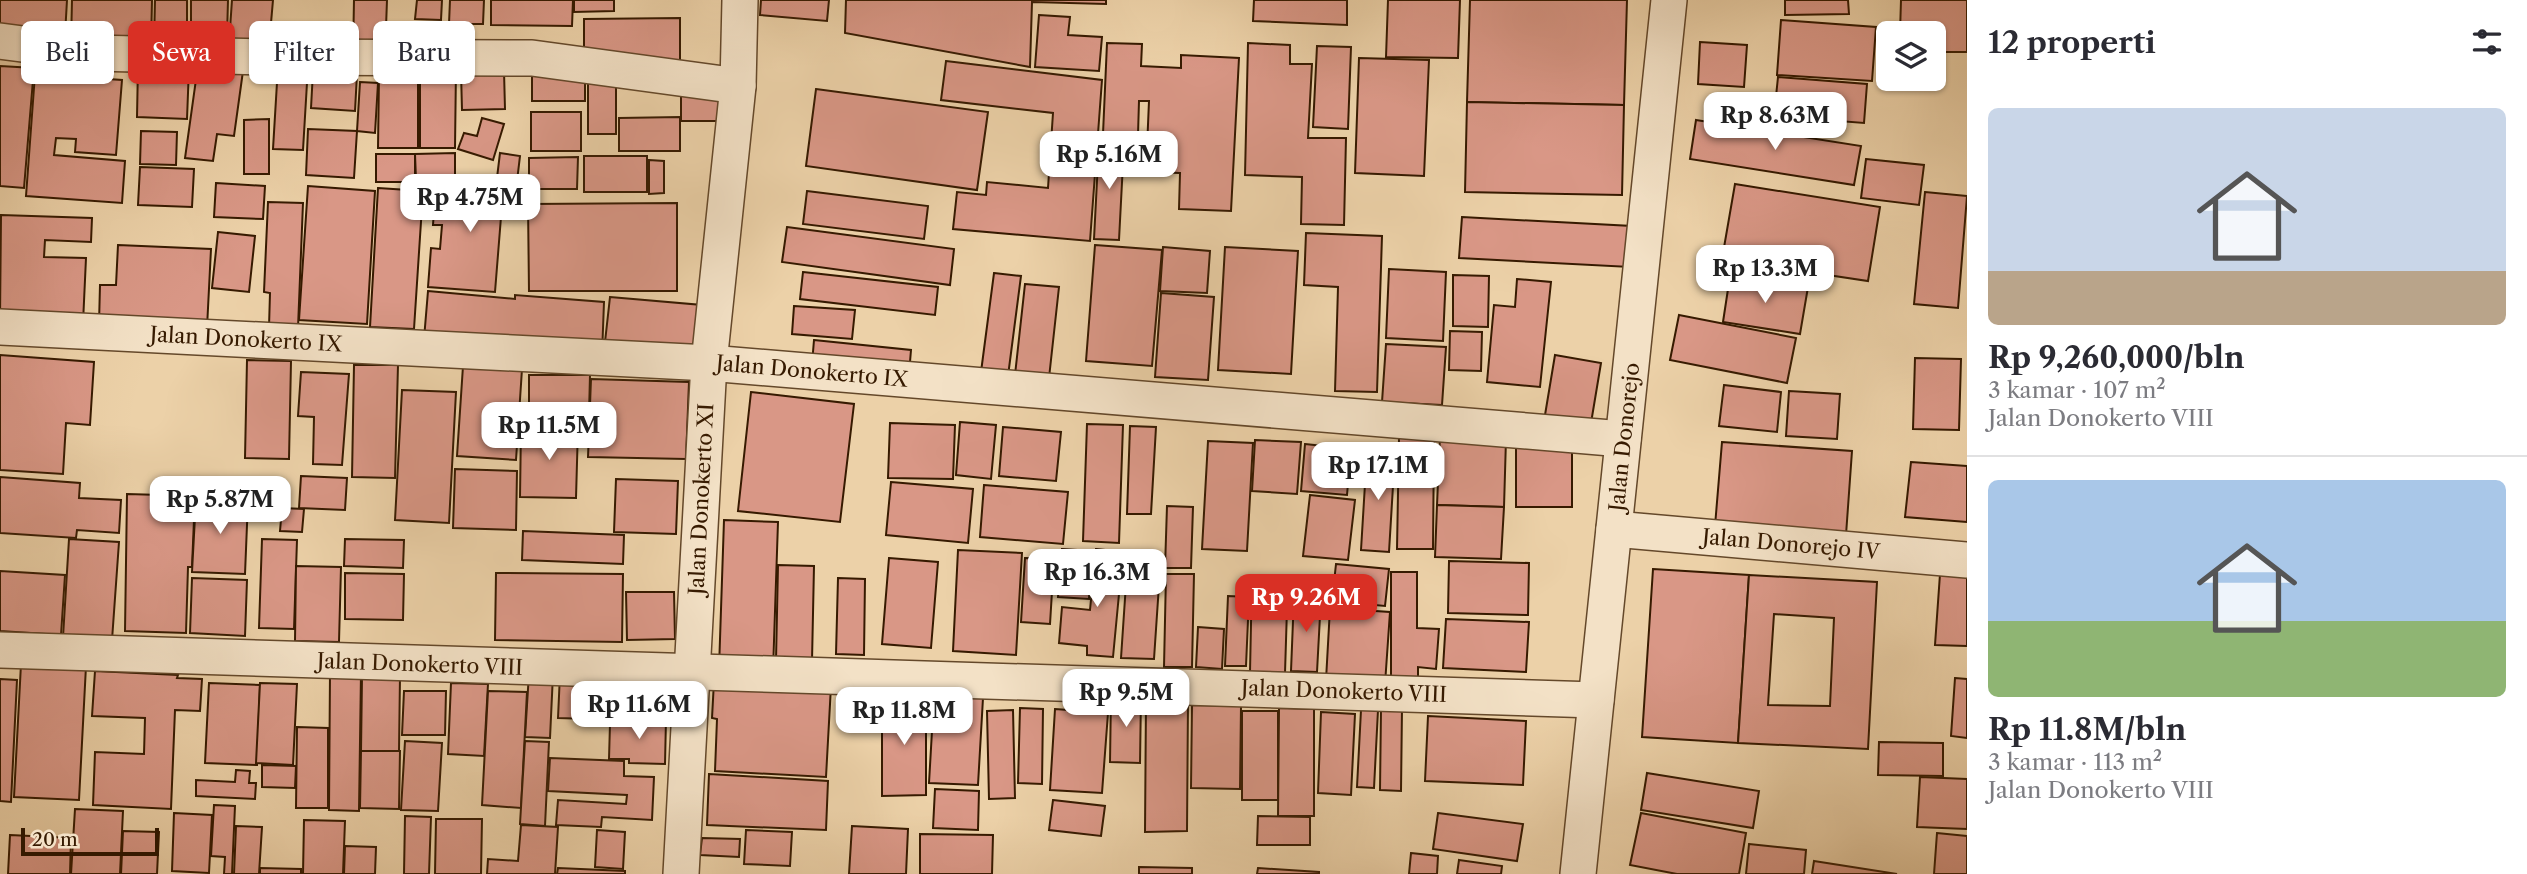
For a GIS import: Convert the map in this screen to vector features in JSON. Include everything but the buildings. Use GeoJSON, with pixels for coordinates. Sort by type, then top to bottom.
{"type":"FeatureCollection","features":[{"type":"Feature","properties":{"kind":"street","name":"Jalan Donokerto XI"},"geometry":{"type":"LineString","coordinates":[[681,874],[709,363],[737,86],[740,0]]}},
{"type":"Feature","properties":{"kind":"street","name":"Jalan Donorejo"},"geometry":{"type":"LineString","coordinates":[[1578,874],[1669,0]]}},
{"type":"Feature","properties":{"kind":"street"},"geometry":{"type":"LineString","coordinates":[[0,41],[92,53],[532,58],[737,86]]}},
{"type":"Feature","properties":{"kind":"street","name":"Jalan Donokerto IX"},"geometry":{"type":"LineString","coordinates":[[0,327],[709,363],[1623,439]]}},
{"type":"Feature","properties":{"kind":"street","name":"Jalan Donorejo IV"},"geometry":{"type":"LineString","coordinates":[[1614,529],[1967,560]]}},
{"type":"Feature","properties":{"kind":"street","name":"Jalan Donokerto VIII"},"geometry":{"type":"LineString","coordinates":[[0,650],[1596,700]]}}]}
